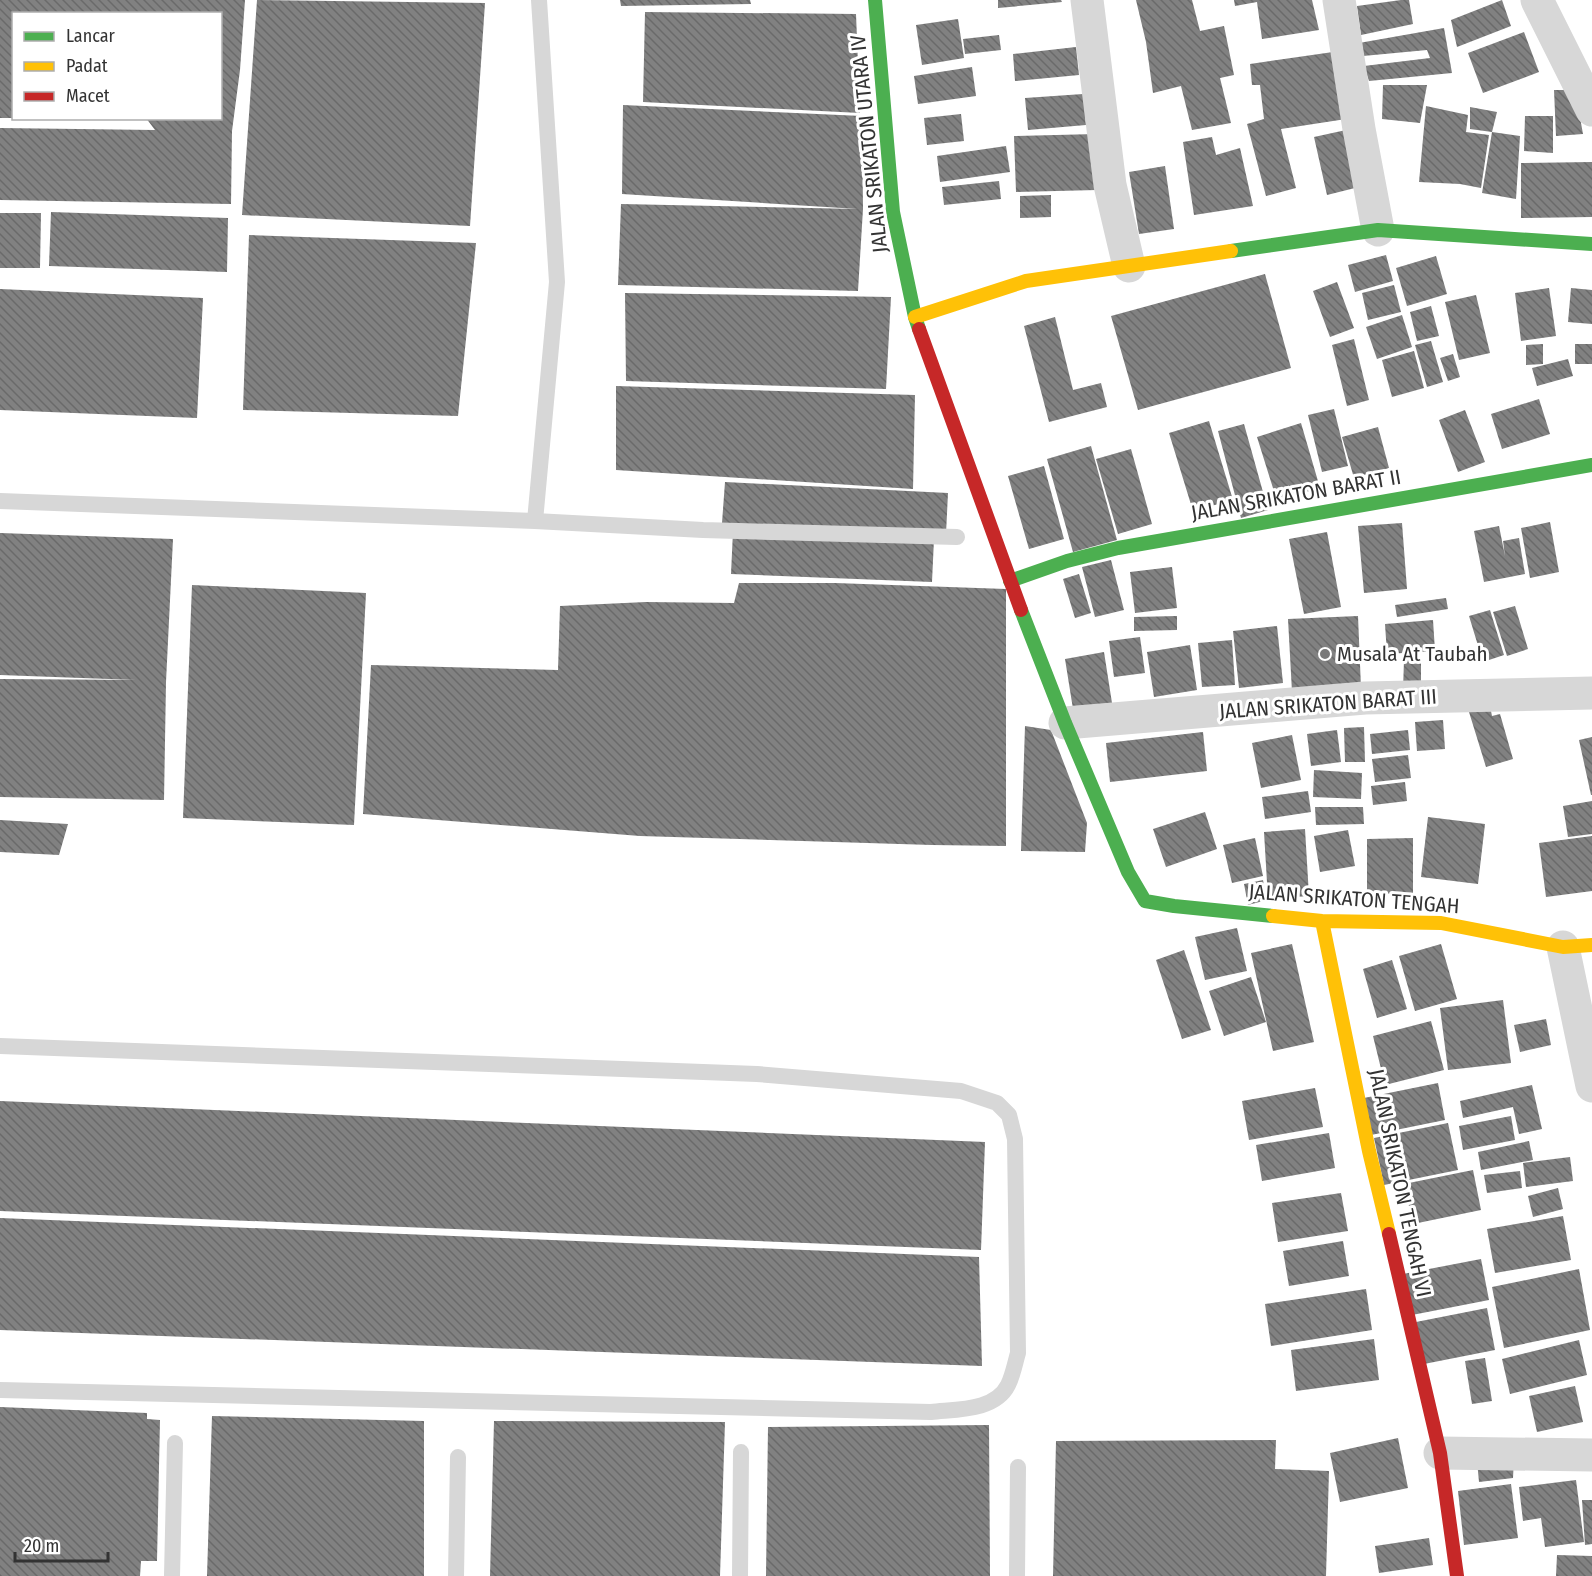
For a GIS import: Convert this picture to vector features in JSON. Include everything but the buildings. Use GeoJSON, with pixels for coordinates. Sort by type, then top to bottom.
{"type":"FeatureCollection","features":[{"type":"Feature","properties":{"kind":"street","name":"JALAN SRIKATON UTARA IV"},"geometry":{"type":"LineString","coordinates":[[874,0],[893,212],[915,317]]}},
{"type":"Feature","properties":{"kind":"street"},"geometry":{"type":"LineString","coordinates":[[1087,0],[1110,185],[1129,266]]}},
{"type":"Feature","properties":{"kind":"street"},"geometry":{"type":"LineString","coordinates":[[1339,0],[1359,129],[1378,230]]}},
{"type":"Feature","properties":{"kind":"street"},"geometry":{"type":"LineString","coordinates":[[1537,0],[1592,110]]}},
{"type":"Feature","properties":{"kind":"street"},"geometry":{"type":"LineString","coordinates":[[1065,723],[1010,581],[915,317],[1026,281],[1378,230],[1592,244]]}},
{"type":"Feature","properties":{"kind":"street","name":"JALAN SRIKATON BARAT II"},"geometry":{"type":"LineString","coordinates":[[1010,581],[1067,561],[1118,548],[1592,465]]}},
{"type":"Feature","properties":{"kind":"street","name":"JALAN SRIKATON BARAT III"},"geometry":{"type":"LineString","coordinates":[[1065,723],[1365,698],[1592,693]]}},
{"type":"Feature","properties":{"kind":"street","name":"JALAN SRIKATON TENGAH"},"geometry":{"type":"LineString","coordinates":[[1065,723],[1128,872],[1145,901],[1323,921],[1441,923],[1577,946]]}},
{"type":"Feature","properties":{"kind":"street","name":"JALAN SRIKATON TENGAH VI"},"geometry":{"type":"LineString","coordinates":[[1323,921],[1369,1151],[1440,1453],[1457,1576]]}},
{"type":"Feature","properties":{"kind":"street"},"geometry":{"type":"LineString","coordinates":[[1577,946],[1592,1086]]}},
{"type":"Feature","properties":{"kind":"street"},"geometry":{"type":"LineString","coordinates":[[1440,1453],[1592,1455]]}},
{"type":"Feature","properties":{"kind":"lane"},"geometry":{"type":"LineString","coordinates":[[535,521],[557,282],[539,0]]}},
{"type":"Feature","properties":{"kind":"lane"},"geometry":{"type":"LineString","coordinates":[[0,501],[535,521],[671,529],[957,537]]}},
{"type":"Feature","properties":{"kind":"lane"},"geometry":{"type":"LineString","coordinates":[[0,1046],[757,1074],[961,1091],[997,1102],[1009,1115],[1015,1139],[1018,1353],[1008,1385],[999,1398],[977,1407],[931,1412],[0,1390]]}},
{"type":"Feature","properties":{"kind":"lane"},"geometry":{"type":"LineString","coordinates":[[172,1576],[175,1443]]}},
{"type":"Feature","properties":{"kind":"lane"},"geometry":{"type":"LineString","coordinates":[[740,1576],[741,1452]]}},
{"type":"Feature","properties":{"kind":"lane"},"geometry":{"type":"LineString","coordinates":[[456,1576],[458,1457]]}},
{"type":"Feature","properties":{"kind":"lane"},"geometry":{"type":"LineString","coordinates":[[1017,1576],[1018,1467]]}},
{"type":"Feature","properties":{"kind":"traffic: fast"},"geometry":{"type":"LineString","coordinates":[[875,0],[893,212],[919,329]]}},
{"type":"Feature","properties":{"kind":"traffic: fast"},"geometry":{"type":"LineString","coordinates":[[1231,251],[1378,230],[1592,244]]}},
{"type":"Feature","properties":{"kind":"traffic: fast"},"geometry":{"type":"LineString","coordinates":[[1010,581],[1067,561],[1118,548],[1592,465]]}},
{"type":"Feature","properties":{"kind":"traffic: fast"},"geometry":{"type":"LineString","coordinates":[[1021,610],[1065,723],[1128,872],[1145,901],[1273,916]]}},
{"type":"Feature","properties":{"kind":"traffic: slow"},"geometry":{"type":"LineString","coordinates":[[915,317],[1026,281],[1231,251]]}},
{"type":"Feature","properties":{"kind":"traffic: slow"},"geometry":{"type":"LineString","coordinates":[[1273,916],[1322,921],[1441,923],[1563,947],[1592,945]]}},
{"type":"Feature","properties":{"kind":"traffic: slow"},"geometry":{"type":"LineString","coordinates":[[1322,921],[1369,1151],[1389,1234]]}},
{"type":"Feature","properties":{"kind":"traffic: jam"},"geometry":{"type":"LineString","coordinates":[[919,329],[1021,610]]}},
{"type":"Feature","properties":{"kind":"traffic: jam"},"geometry":{"type":"LineString","coordinates":[[1389,1234],[1440,1453],[1457,1576]]}},
{"type":"Feature","properties":{"kind":"place","name":"Musala At Taubah"},"geometry":{"type":"Point","coordinates":[1325,654]}}]}
